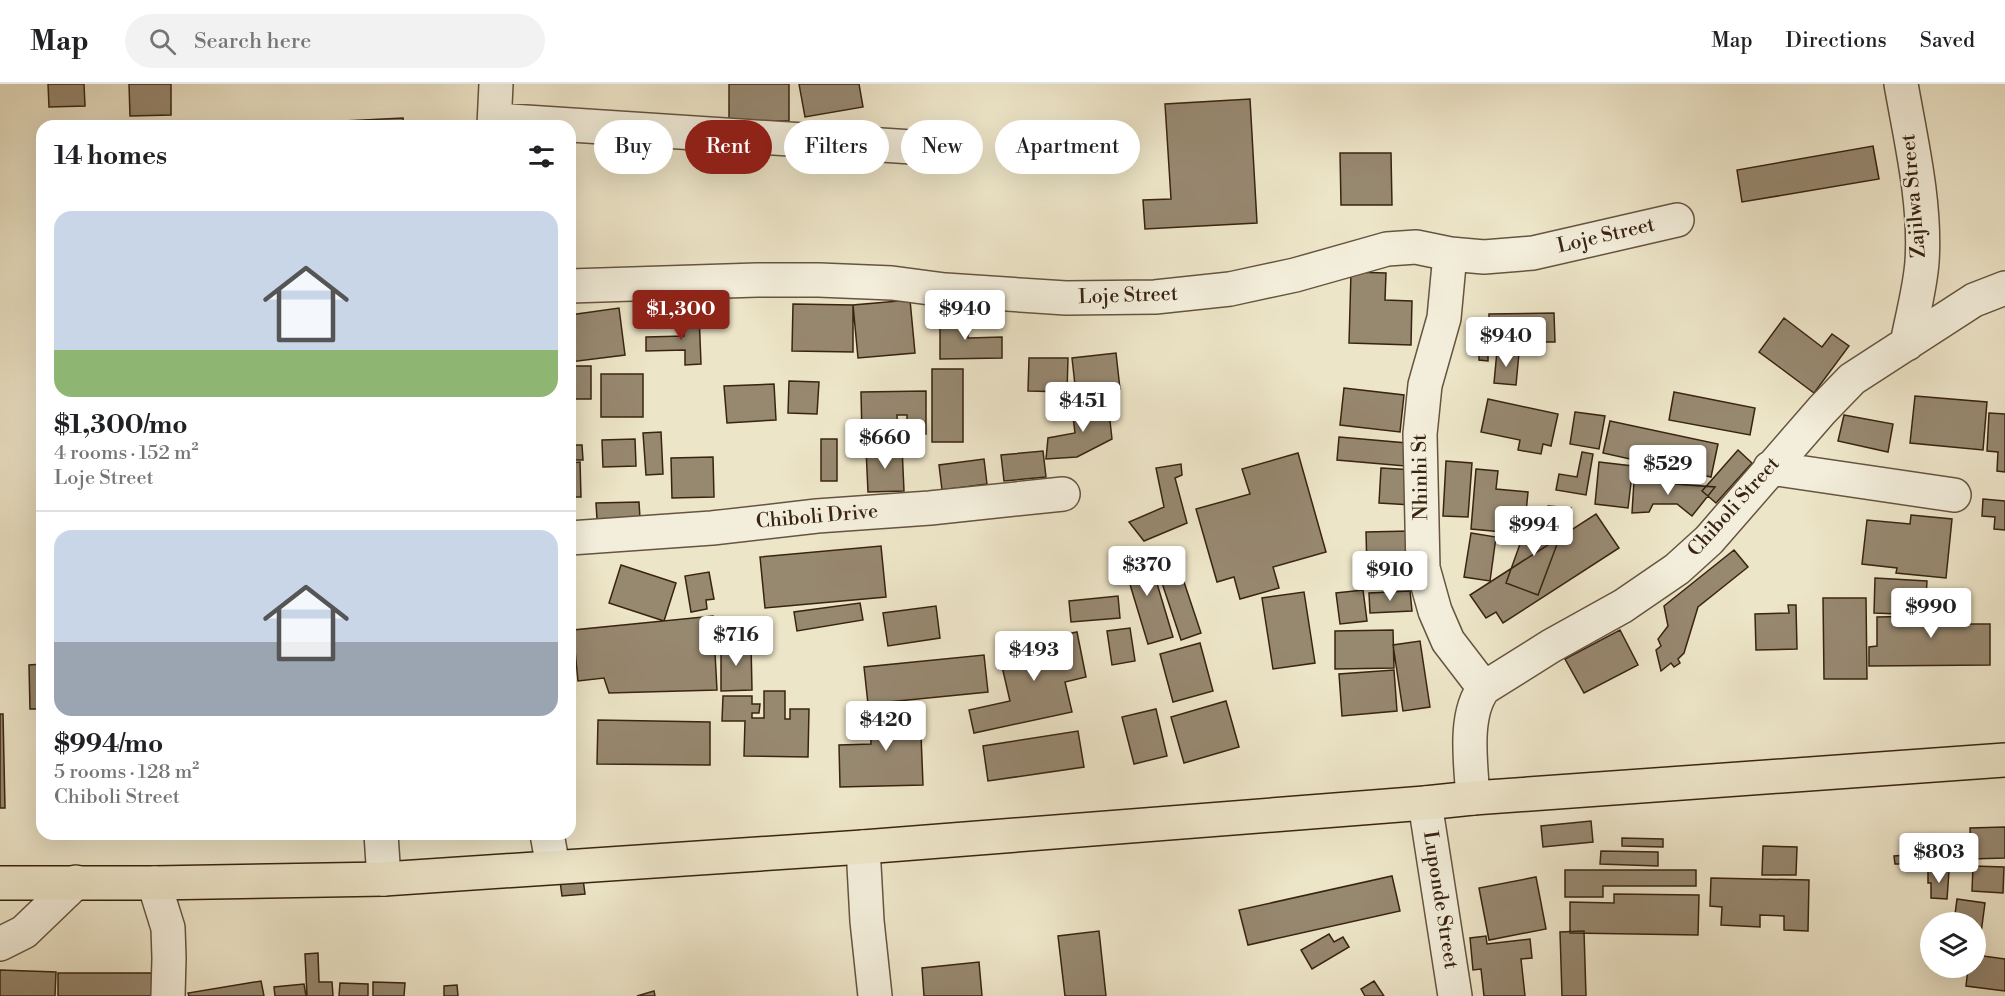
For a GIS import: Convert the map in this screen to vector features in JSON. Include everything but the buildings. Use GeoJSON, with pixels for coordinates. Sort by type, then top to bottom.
{"type":"FeatureCollection","features":[{"type":"Feature","properties":{"kind":"highway"},"geometry":{"type":"LineString","coordinates":[[0,883],[384,879],[863,847],[1473,798],[2005,760]]}},
{"type":"Feature","properties":{"kind":"street"},"geometry":{"type":"LineString","coordinates":[[495,120],[496,84]]}},
{"type":"Feature","properties":{"kind":"street","name":"Zajilwa Street"},"geometry":{"type":"LineString","coordinates":[[1901,84],[1919,199],[1922,242],[1922,263],[1907,344]]}},
{"type":"Feature","properties":{"kind":"street"},"geometry":{"type":"LineString","coordinates":[[576,128],[901,147]]}},
{"type":"Feature","properties":{"kind":"street","name":"Loje Street"},"geometry":{"type":"LineString","coordinates":[[576,286],[819,280],[892,283],[945,290],[1066,298],[1155,297],[1230,289],[1295,275],[1387,249],[1416,247],[1450,254],[1484,257],[1533,253],[1677,220]]}},
{"type":"Feature","properties":{"kind":"street","name":"Nhinhi St"},"geometry":{"type":"LineString","coordinates":[[1450,254],[1444,318],[1425,385],[1420,434],[1423,568],[1435,611],[1448,641],[1484,687]]}},
{"type":"Feature","properties":{"kind":"street","name":"Chiboli Street"},"geometry":{"type":"LineString","coordinates":[[1484,687],[1623,606],[1677,569],[1709,540],[1821,410],[1852,379],[1974,300],[2005,288]]}},
{"type":"Feature","properties":{"kind":"street"},"geometry":{"type":"LineString","coordinates":[[1770,468],[1954,495]]}},
{"type":"Feature","properties":{"kind":"street","name":"Chiboli Drive"},"geometry":{"type":"LineString","coordinates":[[576,538],[711,528],[1063,494]]}},
{"type":"Feature","properties":{"kind":"street"},"geometry":{"type":"LineString","coordinates":[[1473,798],[1469,747],[1475,704],[1484,687]]}},
{"type":"Feature","properties":{"kind":"street","name":"Luponde Street"},"geometry":{"type":"LineString","coordinates":[[1425,803],[1455,996]]}},
{"type":"Feature","properties":{"kind":"street"},"geometry":{"type":"LineString","coordinates":[[381,840],[384,879]]}},
{"type":"Feature","properties":{"kind":"street"},"geometry":{"type":"LineString","coordinates":[[548,840],[553,867]]}},
{"type":"Feature","properties":{"kind":"street"},"geometry":{"type":"LineString","coordinates":[[863,847],[867,921],[875,996]]}},
{"type":"Feature","properties":{"kind":"street"},"geometry":{"type":"LineString","coordinates":[[0,944],[24,932],[76,882]]}},
{"type":"Feature","properties":{"kind":"street"},"geometry":{"type":"LineString","coordinates":[[153,883],[168,928],[170,958],[168,996]]}}]}
